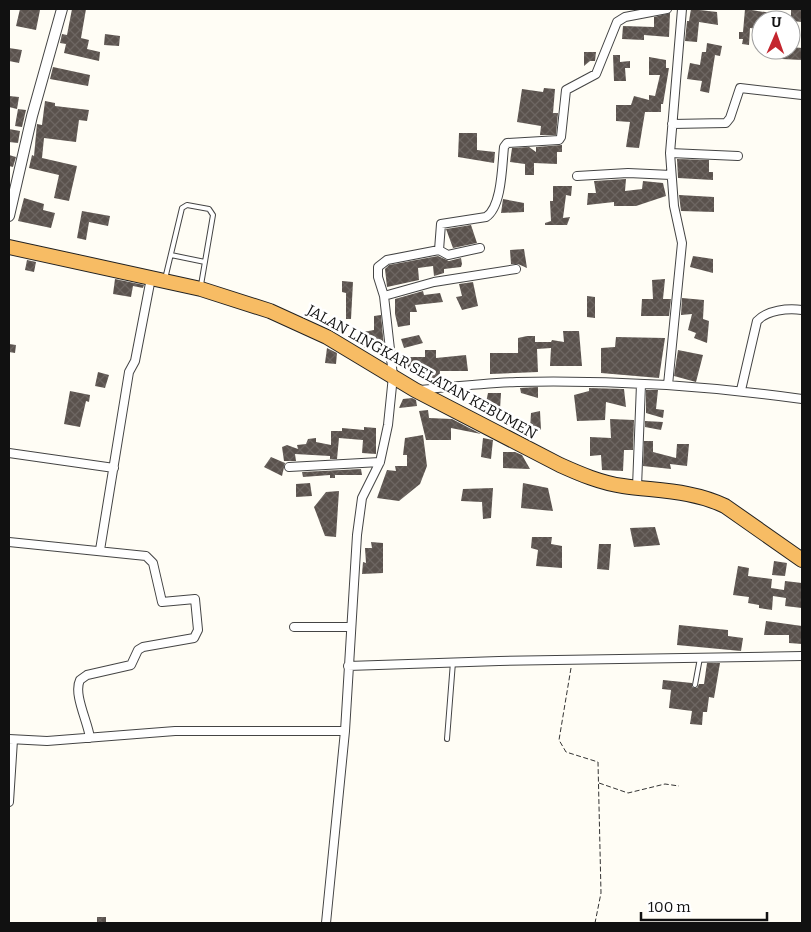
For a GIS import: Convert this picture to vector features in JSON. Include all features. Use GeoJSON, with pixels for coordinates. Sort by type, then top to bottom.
{"type":"FeatureCollection","features":[{"type":"Feature","properties":{"kind":"highway","name":"JALAN LINGKAR SELATAN KEBUMEN"},"geometry":{"type":"LineString","coordinates":[[9,247],[200,289],[270,311],[302,324],[415,390],[583,476],[622,486],[678,491],[711,499],[725,506],[802,560]]}},
{"type":"Feature","properties":{"kind":"street"},"geometry":{"type":"LineString","coordinates":[[9,216],[32,116],[62,9]]}},
{"type":"Feature","properties":{"kind":"street"},"geometry":{"type":"LineString","coordinates":[[439,250],[441,224],[486,217],[491,214],[498,197],[504,147],[507,143],[556,142],[561,137],[566,90],[596,74],[617,22],[625,17],[667,9]]}},
{"type":"Feature","properties":{"kind":"street"},"geometry":{"type":"LineString","coordinates":[[668,385],[682,243],[674,206],[670,153],[682,9]]}},
{"type":"Feature","properties":{"kind":"street"},"geometry":{"type":"LineString","coordinates":[[672,124],[726,123],[730,118],[740,88],[802,95]]}},
{"type":"Feature","properties":{"kind":"street"},"geometry":{"type":"LineString","coordinates":[[670,153],[738,156]]}},
{"type":"Feature","properties":{"kind":"street"},"geometry":{"type":"LineString","coordinates":[[577,176],[628,173],[671,175]]}},
{"type":"Feature","properties":{"kind":"street"},"geometry":{"type":"LineString","coordinates":[[326,923],[345,731],[348,666],[362,498],[380,462],[388,425],[393,376],[384,296],[377,272],[380,263],[387,260],[439,250],[448,255],[480,248]]}},
{"type":"Feature","properties":{"kind":"street"},"geometry":{"type":"LineString","coordinates":[[384,296],[434,282],[516,269]]}},
{"type":"Feature","properties":{"kind":"street"},"geometry":{"type":"LineString","coordinates":[[100,550],[129,372],[135,361],[150,278]]}},
{"type":"Feature","properties":{"kind":"street"},"geometry":{"type":"LineString","coordinates":[[741,390],[757,321],[762,317],[786,309],[802,310]]}},
{"type":"Feature","properties":{"kind":"street"},"geometry":{"type":"LineString","coordinates":[[415,390],[515,382],[641,384],[741,390],[802,399]]}},
{"type":"Feature","properties":{"kind":"street"},"geometry":{"type":"LineString","coordinates":[[636,487],[641,384]]}},
{"type":"Feature","properties":{"kind":"street"},"geometry":{"type":"LineString","coordinates":[[9,453],[114,468]]}},
{"type":"Feature","properties":{"kind":"street"},"geometry":{"type":"LineString","coordinates":[[290,467],[380,462]]}},
{"type":"Feature","properties":{"kind":"street"},"geometry":{"type":"LineString","coordinates":[[9,542],[146,556],[153,563],[162,602],[195,599],[198,630],[194,638],[188,641],[144,647],[138,650],[131,665],[87,675],[80,680],[78,698],[88,726],[90,738]]}},
{"type":"Feature","properties":{"kind":"street"},"geometry":{"type":"LineString","coordinates":[[294,627],[351,627]]}},
{"type":"Feature","properties":{"kind":"street"},"geometry":{"type":"LineString","coordinates":[[348,666],[453,662],[802,656]]}},
{"type":"Feature","properties":{"kind":"street"},"geometry":{"type":"LineString","coordinates":[[9,802],[11,740],[47,741],[176,731],[345,731]]}},
{"type":"Feature","properties":{"kind":"lane"},"geometry":{"type":"LineString","coordinates":[[165,281],[182,208],[187,205],[209,209],[213,215],[200,289]]}},
{"type":"Feature","properties":{"kind":"lane"},"geometry":{"type":"LineString","coordinates":[[171,255],[205,262]]}},
{"type":"Feature","properties":{"kind":"lane"},"geometry":{"type":"LineString","coordinates":[[695,685],[700,658]]}},
{"type":"Feature","properties":{"kind":"lane"},"geometry":{"type":"LineString","coordinates":[[447,739],[453,662]]}},
{"type":"Feature","properties":{"kind":"path"},"geometry":{"type":"LineString","coordinates":[[572,660],[559,740],[566,752],[598,762],[601,893],[595,923]]}},
{"type":"Feature","properties":{"kind":"path"},"geometry":{"type":"LineString","coordinates":[[598,782],[628,793],[665,784],[679,786]]}},
{"type":"Feature","properties":{"kind":"building"},"geometry":{"type":"Polygon","coordinates":[[[20,9],[40,10],[36,30],[16,26],[20,9]]]}},
{"type":"Feature","properties":{"kind":"building"},"geometry":{"type":"Polygon","coordinates":[[[72,9],[86,9],[81,38],[89,40],[87,49],[100,52],[99,61],[64,53],[66,44],[60,43],[62,34],[67,35],[72,9]]]}},
{"type":"Feature","properties":{"kind":"building"},"geometry":{"type":"Polygon","coordinates":[[[691,9],[717,12],[718,25],[699,22],[697,42],[685,41],[687,21],[689,21],[691,9]]]}},
{"type":"Feature","properties":{"kind":"building"},"geometry":{"type":"Polygon","coordinates":[[[745,9],[752,10],[749,45],[742,44],[743,39],[739,39],[739,32],[743,32],[745,9]]]}},
{"type":"Feature","properties":{"kind":"building"},"geometry":{"type":"Polygon","coordinates":[[[802,9],[802,22],[801,10],[791,10],[802,9]]]}},
{"type":"Feature","properties":{"kind":"building"},"geometry":{"type":"Polygon","coordinates":[[[670,13],[669,37],[644,35],[644,40],[622,39],[623,26],[654,27],[654,17],[670,13]]]}},
{"type":"Feature","properties":{"kind":"building"},"geometry":{"type":"Polygon","coordinates":[[[105,34],[120,36],[119,46],[104,45],[105,34]]]}},
{"type":"Feature","properties":{"kind":"building"},"geometry":{"type":"Polygon","coordinates":[[[707,43],[722,46],[720,56],[715,55],[709,93],[700,91],[702,81],[687,79],[690,63],[700,65],[702,52],[706,52],[707,43]]]}},
{"type":"Feature","properties":{"kind":"building"},"geometry":{"type":"Polygon","coordinates":[[[9,48],[22,50],[19,63],[9,61],[9,48]]]}},
{"type":"Feature","properties":{"kind":"building"},"geometry":{"type":"Polygon","coordinates":[[[584,52],[596,52],[595,61],[590,61],[584,66],[584,52]]]}},
{"type":"Feature","properties":{"kind":"building"},"geometry":{"type":"Polygon","coordinates":[[[613,55],[620,55],[620,62],[630,61],[630,68],[625,68],[626,81],[614,81],[613,55]]]}},
{"type":"Feature","properties":{"kind":"building"},"geometry":{"type":"Polygon","coordinates":[[[649,57],[666,60],[666,68],[669,68],[661,112],[645,112],[639,148],[626,147],[630,122],[616,121],[616,105],[631,105],[634,96],[649,100],[649,95],[655,96],[660,75],[649,75],[649,57]]]}},
{"type":"Feature","properties":{"kind":"building"},"geometry":{"type":"Polygon","coordinates":[[[53,67],[90,75],[88,86],[50,79],[53,67]]]}},
{"type":"Feature","properties":{"kind":"building"},"geometry":{"type":"Polygon","coordinates":[[[544,88],[555,89],[553,113],[558,113],[556,135],[540,135],[541,126],[517,122],[522,89],[543,92],[544,88]]]}},
{"type":"Feature","properties":{"kind":"building"},"geometry":{"type":"Polygon","coordinates":[[[9,96],[19,97],[17,109],[9,107],[9,96]]]}},
{"type":"Feature","properties":{"kind":"building"},"geometry":{"type":"Polygon","coordinates":[[[45,101],[55,103],[55,106],[89,110],[87,121],[79,120],[76,142],[44,138],[42,158],[77,166],[69,201],[54,198],[59,175],[29,168],[32,155],[34,156],[37,124],[42,125],[45,101]]]}},
{"type":"Feature","properties":{"kind":"building"},"geometry":{"type":"Polygon","coordinates":[[[18,109],[26,110],[22,127],[15,126],[18,109]]]}},
{"type":"Feature","properties":{"kind":"building"},"geometry":{"type":"Polygon","coordinates":[[[9,129],[20,131],[18,143],[9,142],[9,129]]]}},
{"type":"Feature","properties":{"kind":"building"},"geometry":{"type":"Polygon","coordinates":[[[459,133],[477,133],[477,150],[495,152],[494,163],[458,157],[459,133]]]}},
{"type":"Feature","properties":{"kind":"building"},"geometry":{"type":"Polygon","coordinates":[[[562,145],[562,152],[557,152],[557,164],[534,163],[534,175],[525,175],[525,164],[510,162],[512,148],[529,147],[536,152],[536,147],[562,145]]]}},
{"type":"Feature","properties":{"kind":"building"},"geometry":{"type":"Polygon","coordinates":[[[9,155],[16,157],[13,167],[9,166],[9,155]]]}},
{"type":"Feature","properties":{"kind":"building"},"geometry":{"type":"Polygon","coordinates":[[[677,159],[709,160],[709,172],[713,172],[713,180],[678,178],[677,159]]]}},
{"type":"Feature","properties":{"kind":"building"},"geometry":{"type":"Polygon","coordinates":[[[626,179],[625,191],[642,189],[643,181],[663,183],[666,196],[636,206],[614,206],[614,202],[587,205],[588,193],[596,193],[594,181],[626,179]]]}},
{"type":"Feature","properties":{"kind":"building"},"geometry":{"type":"Polygon","coordinates":[[[553,186],[572,186],[571,196],[566,195],[563,218],[570,217],[567,225],[545,225],[545,223],[551,221],[550,201],[553,201],[553,186]]]}},
{"type":"Feature","properties":{"kind":"building"},"geometry":{"type":"Polygon","coordinates":[[[679,195],[714,197],[714,212],[681,211],[679,195]]]}},
{"type":"Feature","properties":{"kind":"building"},"geometry":{"type":"Polygon","coordinates":[[[24,198],[44,204],[43,210],[55,213],[51,228],[18,221],[24,198]]]}},
{"type":"Feature","properties":{"kind":"building"},"geometry":{"type":"Polygon","coordinates":[[[503,199],[524,203],[524,212],[501,213],[503,199]]]}},
{"type":"Feature","properties":{"kind":"building"},"geometry":{"type":"Polygon","coordinates":[[[82,211],[110,216],[108,226],[89,222],[86,240],[77,238],[82,211]]]}},
{"type":"Feature","properties":{"kind":"building"},"geometry":{"type":"Polygon","coordinates":[[[471,225],[477,243],[453,248],[446,229],[471,225]]]}},
{"type":"Feature","properties":{"kind":"building"},"geometry":{"type":"Polygon","coordinates":[[[524,249],[527,268],[518,264],[511,264],[510,250],[524,249]]]}},
{"type":"Feature","properties":{"kind":"building"},"geometry":{"type":"Polygon","coordinates":[[[438,256],[449,261],[461,258],[461,267],[444,269],[444,273],[434,276],[433,266],[418,268],[419,280],[387,287],[385,269],[389,265],[438,256]]]}},
{"type":"Feature","properties":{"kind":"building"},"geometry":{"type":"Polygon","coordinates":[[[693,256],[713,259],[713,273],[690,267],[693,256]]]}},
{"type":"Feature","properties":{"kind":"building"},"geometry":{"type":"Polygon","coordinates":[[[27,260],[36,262],[34,272],[25,270],[27,260]]]}},
{"type":"Feature","properties":{"kind":"building"},"geometry":{"type":"Polygon","coordinates":[[[115,279],[144,285],[143,288],[133,286],[131,297],[113,294],[115,279]]]}},
{"type":"Feature","properties":{"kind":"building"},"geometry":{"type":"Polygon","coordinates":[[[665,279],[663,299],[671,299],[669,316],[641,316],[642,299],[653,299],[652,280],[665,279]]]}},
{"type":"Feature","properties":{"kind":"building"},"geometry":{"type":"Polygon","coordinates":[[[342,281],[353,282],[351,319],[346,319],[346,293],[342,292],[342,281]]]}},
{"type":"Feature","properties":{"kind":"building"},"geometry":{"type":"Polygon","coordinates":[[[473,282],[478,306],[462,310],[456,297],[462,296],[459,284],[473,282]]]}},
{"type":"Feature","properties":{"kind":"building"},"geometry":{"type":"Polygon","coordinates":[[[423,291],[424,295],[440,293],[443,302],[415,305],[417,312],[410,312],[410,325],[398,327],[395,314],[395,299],[423,291]]]}},
{"type":"Feature","properties":{"kind":"building"},"geometry":{"type":"Polygon","coordinates":[[[587,296],[595,297],[595,318],[587,317],[587,296]]]}},
{"type":"Feature","properties":{"kind":"building"},"geometry":{"type":"Polygon","coordinates":[[[682,298],[704,300],[703,319],[709,321],[707,343],[694,338],[696,333],[688,330],[692,314],[681,315],[682,298]]]}},
{"type":"Feature","properties":{"kind":"building"},"geometry":{"type":"Polygon","coordinates":[[[381,315],[384,347],[364,348],[363,332],[374,330],[374,316],[381,315]]]}},
{"type":"Feature","properties":{"kind":"building"},"geometry":{"type":"Polygon","coordinates":[[[563,331],[579,331],[582,366],[550,366],[551,348],[537,349],[538,372],[490,374],[490,353],[518,353],[518,338],[527,336],[535,336],[535,342],[551,342],[552,340],[564,342],[563,331]]]}},
{"type":"Feature","properties":{"kind":"building"},"geometry":{"type":"Polygon","coordinates":[[[419,335],[423,343],[404,348],[401,339],[419,335]]]}},
{"type":"Feature","properties":{"kind":"building"},"geometry":{"type":"Polygon","coordinates":[[[616,337],[665,338],[659,378],[601,373],[601,348],[615,347],[616,337]]]}},
{"type":"Feature","properties":{"kind":"building"},"geometry":{"type":"Polygon","coordinates":[[[9,344],[16,345],[15,353],[9,352],[9,344]]]}},
{"type":"Feature","properties":{"kind":"building"},"geometry":{"type":"Polygon","coordinates":[[[327,348],[337,353],[336,364],[325,363],[327,348]]]}},
{"type":"Feature","properties":{"kind":"building"},"geometry":{"type":"Polygon","coordinates":[[[425,350],[436,350],[436,358],[466,355],[468,371],[440,371],[439,381],[426,381],[425,376],[408,372],[408,368],[403,368],[399,357],[425,357],[425,350]]]}},
{"type":"Feature","properties":{"kind":"building"},"geometry":{"type":"Polygon","coordinates":[[[678,350],[703,355],[696,382],[674,376],[678,350]]]}},
{"type":"Feature","properties":{"kind":"building"},"geometry":{"type":"Polygon","coordinates":[[[98,372],[109,375],[105,388],[95,386],[98,372]]]}},
{"type":"Feature","properties":{"kind":"building"},"geometry":{"type":"Polygon","coordinates":[[[538,387],[538,398],[521,393],[520,388],[538,387]]]}},
{"type":"Feature","properties":{"kind":"building"},"geometry":{"type":"Polygon","coordinates":[[[589,388],[624,389],[626,407],[606,402],[605,420],[577,421],[574,395],[589,391],[589,388]]]}},
{"type":"Feature","properties":{"kind":"building"},"geometry":{"type":"Polygon","coordinates":[[[646,390],[658,390],[656,409],[664,410],[663,418],[646,413],[646,390]]]}},
{"type":"Feature","properties":{"kind":"building"},"geometry":{"type":"Polygon","coordinates":[[[70,391],[90,395],[89,402],[86,401],[80,427],[64,424],[70,391]]]}},
{"type":"Feature","properties":{"kind":"building"},"geometry":{"type":"Polygon","coordinates":[[[488,393],[501,393],[500,409],[485,407],[488,393]]]}},
{"type":"Feature","properties":{"kind":"building"},"geometry":{"type":"Polygon","coordinates":[[[412,398],[416,400],[417,406],[399,408],[403,399],[412,398]]]}},
{"type":"Feature","properties":{"kind":"building"},"geometry":{"type":"Polygon","coordinates":[[[428,410],[429,418],[452,419],[481,434],[451,428],[451,440],[426,440],[419,411],[428,410]]]}},
{"type":"Feature","properties":{"kind":"building"},"geometry":{"type":"Polygon","coordinates":[[[540,411],[541,430],[530,429],[531,413],[540,411]]]}},
{"type":"Feature","properties":{"kind":"building"},"geometry":{"type":"Polygon","coordinates":[[[610,419],[634,420],[633,450],[624,450],[623,471],[602,470],[601,455],[590,456],[590,437],[611,438],[610,419]]]}},
{"type":"Feature","properties":{"kind":"building"},"geometry":{"type":"Polygon","coordinates":[[[645,421],[663,422],[661,430],[645,427],[645,421]]]}},
{"type":"Feature","properties":{"kind":"building"},"geometry":{"type":"Polygon","coordinates":[[[364,427],[376,428],[376,454],[362,453],[363,440],[339,438],[337,459],[330,459],[330,456],[295,454],[296,461],[284,461],[282,447],[287,445],[298,449],[297,445],[306,444],[308,439],[316,438],[316,442],[331,445],[331,431],[342,431],[342,428],[364,430],[364,427]]]}},
{"type":"Feature","properties":{"kind":"building"},"geometry":{"type":"Polygon","coordinates":[[[423,435],[427,466],[420,484],[399,501],[377,498],[387,470],[396,471],[395,466],[407,466],[407,455],[403,455],[405,438],[423,435]]]}},
{"type":"Feature","properties":{"kind":"building"},"geometry":{"type":"Polygon","coordinates":[[[483,438],[493,440],[491,459],[481,457],[483,438]]]}},
{"type":"Feature","properties":{"kind":"building"},"geometry":{"type":"Polygon","coordinates":[[[644,441],[653,441],[653,452],[676,458],[677,444],[689,444],[687,466],[670,464],[671,469],[643,466],[644,441]]]}},
{"type":"Feature","properties":{"kind":"building"},"geometry":{"type":"Polygon","coordinates":[[[503,452],[515,452],[522,455],[530,469],[503,468],[503,452]]]}},
{"type":"Feature","properties":{"kind":"building"},"geometry":{"type":"Polygon","coordinates":[[[271,457],[285,463],[282,476],[264,467],[271,457]]]}},
{"type":"Feature","properties":{"kind":"building"},"geometry":{"type":"Polygon","coordinates":[[[361,469],[362,475],[335,475],[335,478],[330,478],[330,475],[303,477],[302,472],[361,469]]]}},
{"type":"Feature","properties":{"kind":"building"},"geometry":{"type":"Polygon","coordinates":[[[310,483],[312,496],[296,497],[296,484],[310,483]]]}},
{"type":"Feature","properties":{"kind":"building"},"geometry":{"type":"Polygon","coordinates":[[[523,483],[548,488],[553,511],[521,508],[523,483]]]}},
{"type":"Feature","properties":{"kind":"building"},"geometry":{"type":"Polygon","coordinates":[[[493,488],[491,518],[483,519],[482,502],[461,501],[463,489],[493,488]]]}},
{"type":"Feature","properties":{"kind":"building"},"geometry":{"type":"Polygon","coordinates":[[[339,491],[336,537],[325,536],[314,507],[326,492],[339,491]]]}},
{"type":"Feature","properties":{"kind":"building"},"geometry":{"type":"Polygon","coordinates":[[[655,527],[660,545],[634,547],[630,528],[655,527]]]}},
{"type":"Feature","properties":{"kind":"building"},"geometry":{"type":"Polygon","coordinates":[[[532,537],[552,537],[551,544],[562,546],[562,568],[536,566],[538,550],[531,548],[532,537]]]}},
{"type":"Feature","properties":{"kind":"building"},"geometry":{"type":"Polygon","coordinates":[[[371,542],[383,543],[383,573],[362,574],[363,562],[366,563],[365,548],[372,548],[371,542]]]}},
{"type":"Feature","properties":{"kind":"building"},"geometry":{"type":"Polygon","coordinates":[[[599,544],[611,544],[609,570],[597,569],[599,544]]]}},
{"type":"Feature","properties":{"kind":"building"},"geometry":{"type":"Polygon","coordinates":[[[774,561],[787,563],[785,576],[772,575],[774,561]]]}},
{"type":"Feature","properties":{"kind":"building"},"geometry":{"type":"Polygon","coordinates":[[[738,566],[749,568],[748,576],[772,579],[771,588],[784,590],[785,581],[802,583],[802,608],[785,606],[786,598],[773,596],[772,610],[759,608],[759,605],[748,603],[749,597],[733,595],[738,566]]]}},
{"type":"Feature","properties":{"kind":"building"},"geometry":{"type":"Polygon","coordinates":[[[766,621],[802,626],[802,644],[789,643],[789,635],[764,635],[766,621]]]}},
{"type":"Feature","properties":{"kind":"building"},"geometry":{"type":"Polygon","coordinates":[[[679,625],[728,630],[728,636],[743,638],[741,651],[677,645],[679,625]]]}},
{"type":"Feature","properties":{"kind":"building"},"geometry":{"type":"Polygon","coordinates":[[[707,663],[720,663],[714,698],[709,697],[707,712],[703,712],[702,725],[690,724],[692,711],[669,708],[671,690],[662,689],[663,680],[692,683],[692,687],[697,688],[699,684],[704,684],[707,663]]]}},
{"type":"Feature","properties":{"kind":"building"},"geometry":{"type":"Polygon","coordinates":[[[97,917],[106,917],[106,923],[97,923],[97,917]]]}}]}
